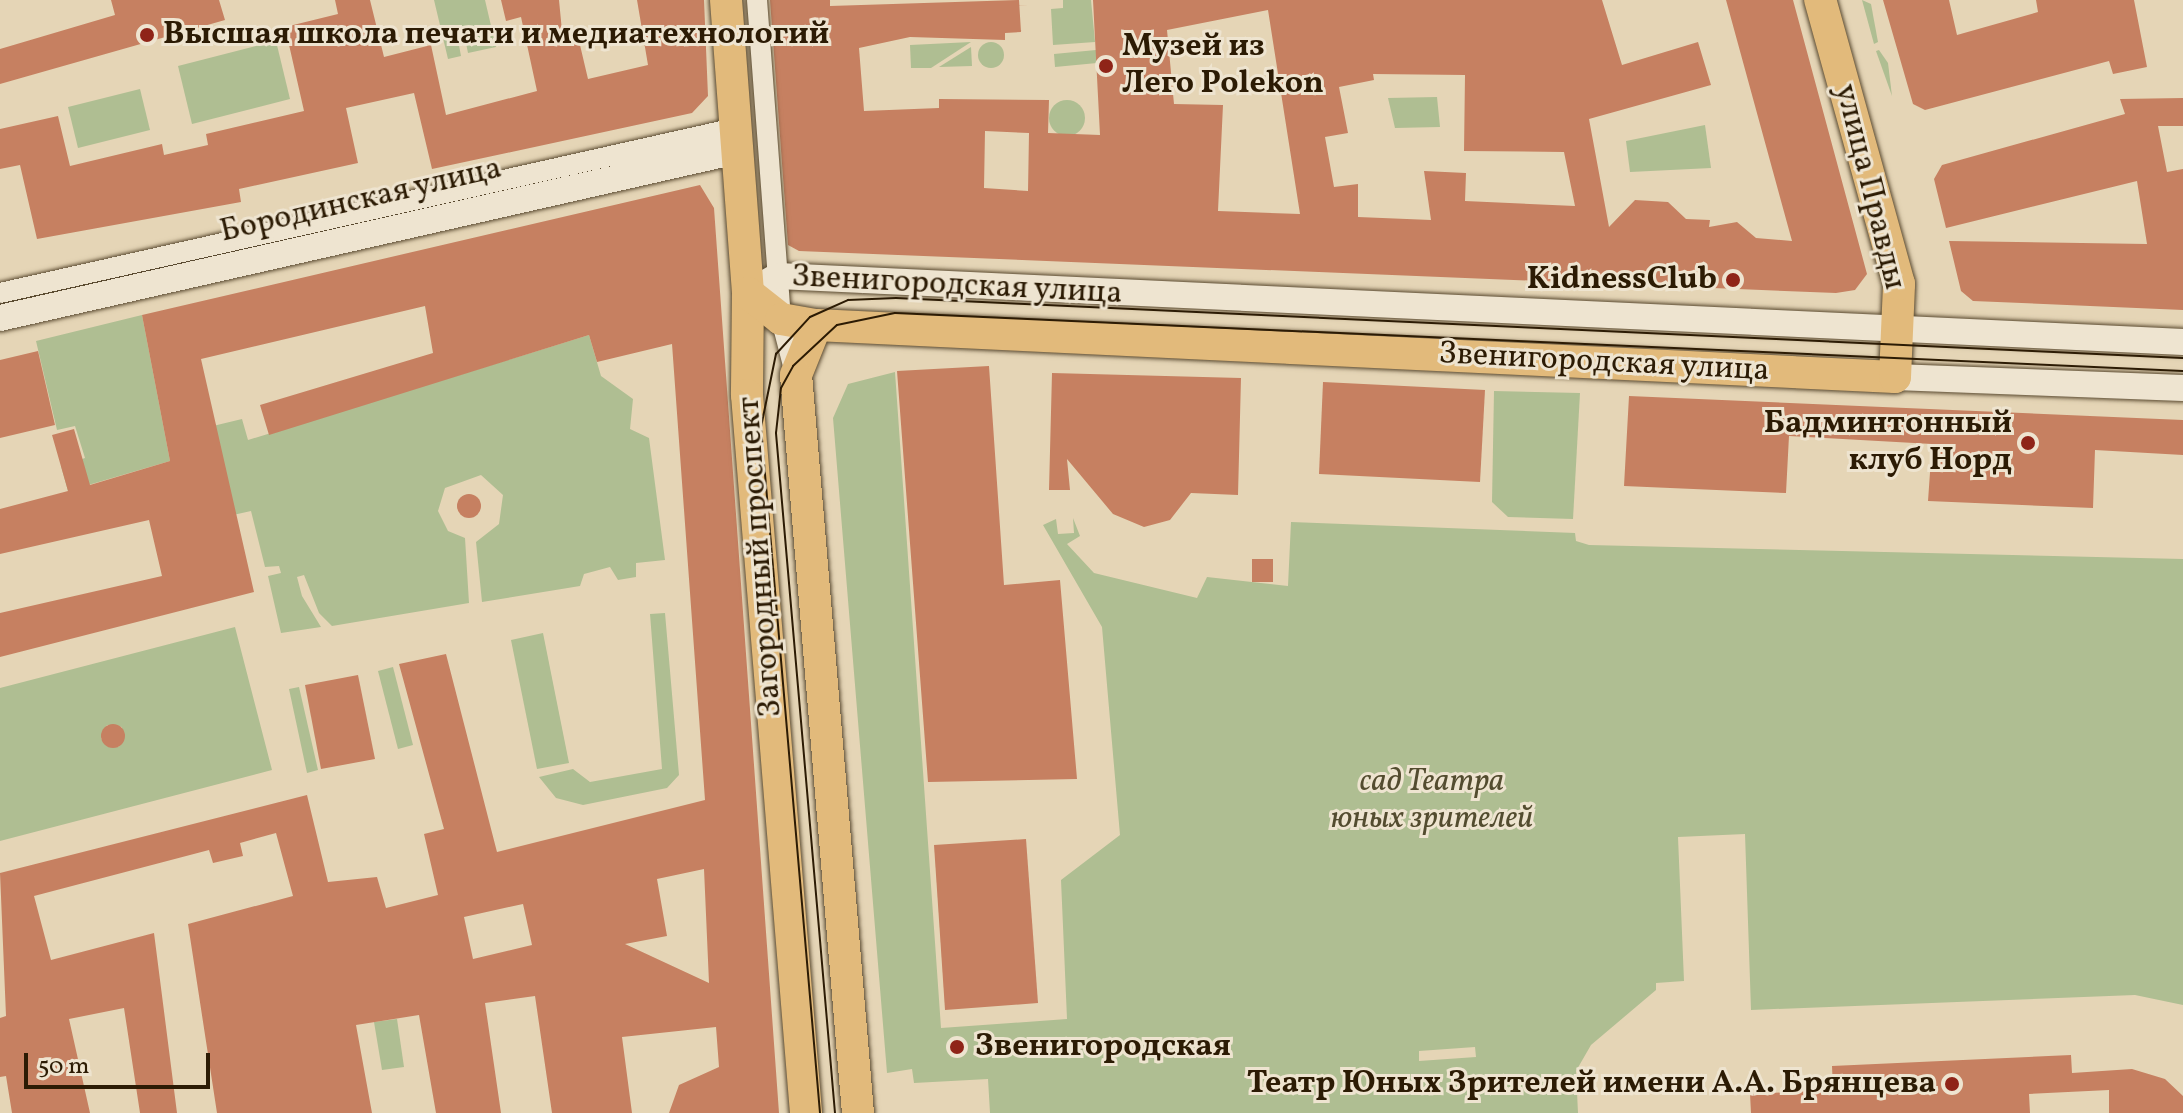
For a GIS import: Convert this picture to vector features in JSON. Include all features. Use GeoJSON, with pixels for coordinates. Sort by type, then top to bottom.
{"type":"FeatureCollection","features":[{"type":"Feature","properties":{"kind":"main road","name":"Загородный проспект"},"geometry":{"type":"LineString","coordinates":[[726,0],[748,293],[747,395],[806,1113]]}},
{"type":"Feature","properties":{"kind":"main road","name":"улица Правды"},"geometry":{"type":"LineString","coordinates":[[1820,0],[1899,284],[1895,377]]}},
{"type":"Feature","properties":{"kind":"main road","name":"Звенигородская улица"},"geometry":{"type":"LineString","coordinates":[[748,293],[781,319],[816,325],[1895,377]]}},
{"type":"Feature","properties":{"kind":"main road","name":"Загородный проспект"},"geometry":{"type":"LineString","coordinates":[[816,325],[796,375],[858,1113]]}},
{"type":"Feature","properties":{"kind":"street","name":"Загородный проспект"},"geometry":{"type":"LineString","coordinates":[[757,0],[781,319],[796,375]]}},
{"type":"Feature","properties":{"kind":"street","name":"Бородинская улица"},"geometry":{"type":"LineString","coordinates":[[0,293],[736,140]]}},
{"type":"Feature","properties":{"kind":"street","name":"Бородинская улица"},"geometry":{"type":"LineString","coordinates":[[0,318],[736,140]]}},
{"type":"Feature","properties":{"kind":"street","name":"Звенигородская улица"},"geometry":{"type":"LineString","coordinates":[[748,293],[778,276],[2183,342]]}},
{"type":"Feature","properties":{"kind":"street","name":"Звенигородская улица"},"geometry":{"type":"LineString","coordinates":[[1895,377],[2183,388]]}},
{"type":"Feature","properties":{"kind":"green space"},"geometry":{"type":"Polygon","coordinates":[[[434,0],[485,0],[496,47],[468,53],[465,38],[458,40],[461,56],[448,59],[434,0]]]}},
{"type":"Feature","properties":{"kind":"green space"},"geometry":{"type":"Polygon","coordinates":[[[1063,0],[1091,0],[1095,42],[1053,45],[1051,9],[1063,8],[1063,0]]]}},
{"type":"Feature","properties":{"kind":"green space"},"geometry":{"type":"Polygon","coordinates":[[[1862,0],[1871,4],[1878,42],[1874,44],[1862,0]]]}},
{"type":"Feature","properties":{"kind":"green space"},"geometry":{"type":"Polygon","coordinates":[[[276,41],[290,99],[192,124],[178,66],[276,41]]]}},
{"type":"Feature","properties":{"kind":"green space"},"geometry":{"type":"Polygon","coordinates":[[[971,42],[931,68],[911,68],[910,45],[971,42]]]}},
{"type":"Feature","properties":{"kind":"green space"},"geometry":{"type":"Polygon","coordinates":[[[991,42],[1000,46],[1004,55],[1000,64],[991,68],[982,64],[978,55],[982,46],[991,42]]]}},
{"type":"Feature","properties":{"kind":"green space"},"geometry":{"type":"Polygon","coordinates":[[[971,47],[972,66],[939,67],[971,47]]]}},
{"type":"Feature","properties":{"kind":"green space"},"geometry":{"type":"Polygon","coordinates":[[[1096,50],[1097,63],[1055,67],[1054,54],[1096,50]]]}},
{"type":"Feature","properties":{"kind":"green space"},"geometry":{"type":"Polygon","coordinates":[[[1879,50],[1888,63],[1892,96],[1876,51],[1879,50]]]}},
{"type":"Feature","properties":{"kind":"green space"},"geometry":{"type":"Polygon","coordinates":[[[140,89],[150,130],[78,148],[68,107],[140,89]]]}},
{"type":"Feature","properties":{"kind":"green space"},"geometry":{"type":"Polygon","coordinates":[[[1437,97],[1440,127],[1395,128],[1388,98],[1437,97]]]}},
{"type":"Feature","properties":{"kind":"green space"},"geometry":{"type":"Polygon","coordinates":[[[1067,100],[1080,105],[1085,118],[1080,131],[1067,136],[1054,131],[1049,118],[1054,105],[1067,100]]]}},
{"type":"Feature","properties":{"kind":"green space"},"geometry":{"type":"Polygon","coordinates":[[[1705,125],[1711,168],[1630,172],[1626,141],[1705,125]]]}},
{"type":"Feature","properties":{"kind":"green space"},"geometry":{"type":"Polygon","coordinates":[[[142,315],[170,461],[68,491],[61,466],[85,458],[75,426],[57,430],[36,341],[142,315]]]}},
{"type":"Feature","properties":{"kind":"green space"},"geometry":{"type":"Polygon","coordinates":[[[589,335],[601,376],[633,399],[630,429],[649,438],[665,560],[636,563],[636,577],[618,580],[610,567],[584,574],[580,586],[482,602],[476,542],[499,524],[503,495],[481,475],[445,488],[438,511],[448,531],[465,538],[469,603],[332,626],[319,613],[304,575],[297,577],[302,596],[321,627],[281,633],[268,576],[281,573],[279,566],[265,567],[251,511],[233,515],[213,426],[242,419],[248,440],[589,335]]]}},
{"type":"Feature","properties":{"kind":"green space","name":"сад Театра юных зрителей"},"geometry":{"type":"Polygon","coordinates":[[[895,372],[941,1028],[1067,1019],[1061,880],[1120,835],[1102,627],[1043,525],[1056,519],[1058,534],[1074,533],[1073,518],[1080,536],[1067,544],[1094,573],[1197,598],[1207,577],[1288,586],[1291,522],[1575,533],[1576,541],[1589,545],[2183,559],[2183,1005],[2135,995],[1751,1010],[1745,834],[1678,837],[1684,981],[1656,983],[1656,990],[1591,1045],[1576,1071],[1578,1113],[990,1113],[988,1079],[914,1083],[912,1069],[887,1073],[833,418],[848,384],[895,372]],[[1475,1047],[1419,1051],[1419,1061],[1476,1057],[1475,1047]]]}},
{"type":"Feature","properties":{"kind":"green space"},"geometry":{"type":"Polygon","coordinates":[[[1494,391],[1580,393],[1573,519],[1508,517],[1492,502],[1494,391]]]}},
{"type":"Feature","properties":{"kind":"green space"},"geometry":{"type":"Polygon","coordinates":[[[665,613],[679,775],[667,788],[583,805],[556,798],[539,777],[573,769],[590,782],[662,769],[650,614],[665,613]]]}},
{"type":"Feature","properties":{"kind":"green space"},"geometry":{"type":"Polygon","coordinates":[[[235,627],[272,770],[0,841],[0,688],[235,627]],[[107,725],[101,739],[119,747],[122,727],[107,725]]]}},
{"type":"Feature","properties":{"kind":"green space"},"geometry":{"type":"Polygon","coordinates":[[[543,633],[569,763],[537,769],[511,640],[543,633]]]}},
{"type":"Feature","properties":{"kind":"green space"},"geometry":{"type":"Polygon","coordinates":[[[393,667],[413,745],[398,749],[378,671],[393,667]]]}},
{"type":"Feature","properties":{"kind":"green space"},"geometry":{"type":"Polygon","coordinates":[[[299,687],[318,770],[307,773],[289,689],[299,687]]]}},
{"type":"Feature","properties":{"kind":"green space"},"geometry":{"type":"Polygon","coordinates":[[[397,1019],[404,1067],[382,1070],[374,1022],[397,1019]]]}},
{"type":"Feature","properties":{"kind":"building"},"geometry":{"type":"Polygon","coordinates":[[[111,0],[219,0],[225,20],[0,84],[0,49],[115,15],[111,0]]]}},
{"type":"Feature","properties":{"kind":"building"},"geometry":{"type":"Polygon","coordinates":[[[335,0],[370,0],[384,57],[431,45],[446,115],[537,91],[521,17],[506,21],[501,0],[559,0],[562,31],[576,28],[588,79],[648,65],[637,0],[704,0],[708,96],[692,113],[432,169],[414,93],[346,108],[358,163],[239,189],[241,202],[37,239],[20,165],[0,169],[0,129],[58,116],[70,166],[162,144],[164,155],[208,145],[206,134],[304,111],[285,27],[338,14],[335,0]]]}},
{"type":"Feature","properties":{"kind":"building"},"geometry":{"type":"Polygon","coordinates":[[[770,0],[830,0],[830,6],[1019,0],[1021,32],[1005,33],[1005,40],[910,37],[859,48],[864,111],[939,108],[939,99],[1049,100],[1048,133],[1100,135],[1093,0],[1602,0],[1622,65],[1698,42],[1711,85],[1589,119],[1609,227],[1635,200],[1668,202],[1686,219],[1710,220],[1709,227],[1737,222],[1756,238],[1792,241],[1726,0],[1793,0],[1867,274],[1855,290],[1836,293],[799,251],[788,245],[770,0]],[[1268,10],[1167,30],[1174,104],[1223,105],[1218,211],[1300,214],[1268,10]],[[1373,74],[1374,80],[1339,87],[1348,133],[1325,137],[1334,187],[1358,184],[1358,217],[1431,220],[1424,171],[1466,173],[1465,201],[1575,206],[1564,152],[1464,151],[1465,75],[1373,74]],[[985,131],[984,188],[1028,191],[1029,133],[985,131]]]}},
{"type":"Feature","properties":{"kind":"building"},"geometry":{"type":"Polygon","coordinates":[[[1883,0],[1949,0],[1957,35],[2038,12],[2036,0],[2134,0],[2147,67],[2113,74],[2109,61],[1925,110],[1913,104],[1883,0]]]}},
{"type":"Feature","properties":{"kind":"building"},"geometry":{"type":"Polygon","coordinates":[[[2183,98],[2183,126],[2158,126],[2167,172],[2183,169],[2183,310],[1973,301],[1961,291],[1949,241],[2147,244],[2137,181],[1946,228],[1934,179],[1942,165],[2125,114],[2120,99],[2183,98]]]}},
{"type":"Feature","properties":{"kind":"building"},"geometry":{"type":"Polygon","coordinates":[[[700,185],[714,208],[779,1113],[669,1113],[679,1085],[719,1067],[716,1027],[622,1037],[632,1113],[552,1113],[535,996],[485,1003],[501,1113],[436,1113],[419,1015],[356,1025],[372,1113],[217,1113],[188,924],[293,896],[276,833],[240,843],[243,856],[213,863],[209,850],[34,896],[51,960],[154,933],[177,1113],[140,1113],[124,1008],[69,1019],[90,1113],[12,1113],[6,1076],[0,1077],[0,1018],[6,1016],[0,873],[307,795],[328,882],[377,877],[386,908],[438,895],[424,834],[444,829],[399,664],[446,654],[497,852],[705,800],[672,344],[597,362],[589,335],[269,435],[260,405],[433,353],[425,306],[201,359],[254,592],[0,657],[0,613],[162,576],[149,520],[0,554],[0,509],[68,491],[52,435],[74,429],[90,485],[170,461],[142,315],[700,185]],[[704,869],[657,879],[667,936],[625,944],[709,983],[704,869]],[[523,904],[464,917],[473,959],[532,945],[523,904]]]}},
{"type":"Feature","properties":{"kind":"building"},"geometry":{"type":"Polygon","coordinates":[[[38,351],[55,425],[0,438],[0,360],[38,351]]]}},
{"type":"Feature","properties":{"kind":"building"},"geometry":{"type":"Polygon","coordinates":[[[989,366],[1004,585],[1060,580],[1077,779],[928,782],[897,371],[989,366]]]}},
{"type":"Feature","properties":{"kind":"building"},"geometry":{"type":"Polygon","coordinates":[[[1052,373],[1241,378],[1238,495],[1191,493],[1170,520],[1144,527],[1113,514],[1067,459],[1070,490],[1049,490],[1052,373]]]}},
{"type":"Feature","properties":{"kind":"building"},"geometry":{"type":"Polygon","coordinates":[[[1323,382],[1485,390],[1480,482],[1319,474],[1323,382]]]}},
{"type":"Feature","properties":{"kind":"building"},"geometry":{"type":"Polygon","coordinates":[[[1629,396],[2183,420],[2183,455],[2095,450],[2093,508],[1928,501],[1932,444],[1789,436],[1786,493],[1624,486],[1629,396]]]}},
{"type":"Feature","properties":{"kind":"building"},"geometry":{"type":"Polygon","coordinates":[[[469,494],[477,498],[481,506],[477,514],[469,518],[461,514],[457,506],[461,498],[469,494]]]}},
{"type":"Feature","properties":{"kind":"building"},"geometry":{"type":"Polygon","coordinates":[[[1252,559],[1273,559],[1273,582],[1252,582],[1252,559]]]}},
{"type":"Feature","properties":{"kind":"building"},"geometry":{"type":"Polygon","coordinates":[[[358,675],[375,759],[321,769],[305,685],[358,675]]]}},
{"type":"Feature","properties":{"kind":"building"},"geometry":{"type":"Polygon","coordinates":[[[113,724],[122,727],[125,736],[122,745],[113,748],[104,745],[101,736],[104,727],[113,724]]]}},
{"type":"Feature","properties":{"kind":"building"},"geometry":{"type":"Polygon","coordinates":[[[1026,839],[1038,1003],[945,1010],[934,845],[1026,839]]]}},
{"type":"Feature","properties":{"kind":"building","name":"Театр Юных Зрителей имени А.А. Брянцева"},"geometry":{"type":"Polygon","coordinates":[[[2071,1055],[2072,1073],[2132,1069],[2165,1079],[2183,1096],[2183,1113],[2109,1113],[2109,1090],[2029,1094],[2030,1113],[1751,1113],[1750,1094],[1833,1090],[1832,1066],[2071,1055]]]}},
{"type":"Feature","properties":{"kind":"tram line"},"geometry":{"type":"LineString","coordinates":[[820,1113],[761,427],[776,354],[810,317],[848,300],[896,298],[2183,358]]}},
{"type":"Feature","properties":{"kind":"tram line"},"geometry":{"type":"LineString","coordinates":[[835,1113],[776,433],[781,388],[793,366],[837,325],[895,313],[2183,371]]}},
{"type":"Feature","properties":{"kind":"place","name":"Высшая школа печати и медиатехнологий"},"geometry":{"type":"Point","coordinates":[147,35]}},
{"type":"Feature","properties":{"kind":"place","name":"Музей из Лего Polekon"},"geometry":{"type":"Point","coordinates":[1106,66]}},
{"type":"Feature","properties":{"kind":"place","name":"KidnessClub"},"geometry":{"type":"Point","coordinates":[1733,280]}},
{"type":"Feature","properties":{"kind":"place","name":"Бадминтонный клуб Норд"},"geometry":{"type":"Point","coordinates":[2028,443]}},
{"type":"Feature","properties":{"kind":"place","name":"Звенигородская"},"geometry":{"type":"Point","coordinates":[957,1047]}},
{"type":"Feature","properties":{"kind":"place","name":"Театр Юных Зрителей имени А.А. Брянцева"},"geometry":{"type":"Point","coordinates":[1952,1084]}}]}
